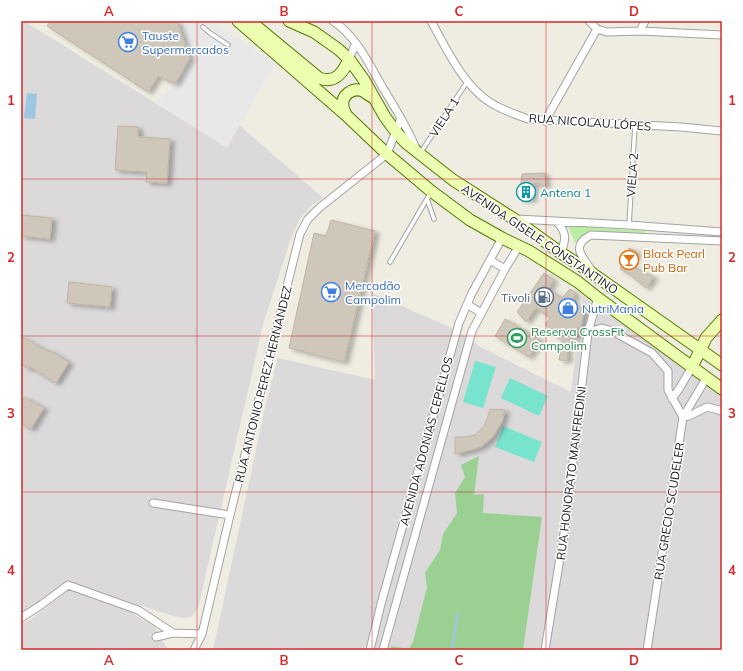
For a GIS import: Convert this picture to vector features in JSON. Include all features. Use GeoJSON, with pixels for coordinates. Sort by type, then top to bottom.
{"type":"FeatureCollection","features":[{"type":"Feature","properties":{"kind":"main road","name":"AVENIDA GISELE CONSTANTINO"},"geometry":{"type":"LineString","coordinates":[[238,21],[346,115],[429,195],[502,238],[529,251],[578,282],[722,388]]}},
{"type":"Feature","properties":{"kind":"main road"},"geometry":{"type":"LineString","coordinates":[[250,21],[319,78],[324,80],[331,80],[336,77],[349,59]]}},
{"type":"Feature","properties":{"kind":"main road","name":"AVENIDA GISELE CONSTANTINO"},"geometry":{"type":"LineString","coordinates":[[289,21],[314,32],[349,59],[364,80],[385,117],[406,143],[453,180],[514,219],[561,253],[594,274],[722,365]]}},
{"type":"Feature","properties":{"kind":"main road"},"geometry":{"type":"LineString","coordinates":[[346,115],[343,100],[347,94],[354,90],[361,91],[374,99]]}},
{"type":"Feature","properties":{"kind":"main road"},"geometry":{"type":"LineString","coordinates":[[519,246],[523,244],[528,245],[556,256],[561,253]]}},
{"type":"Feature","properties":{"kind":"main road"},"geometry":{"type":"LineString","coordinates":[[692,367],[706,338],[722,320]]}},
{"type":"Feature","properties":{"kind":"street","name":"AVENIDA GISELE CONSTANTINO"},"geometry":{"type":"LineString","coordinates":[[333,21],[356,42],[401,118],[419,153]]}},
{"type":"Feature","properties":{"kind":"street","name":"RUA NICOLAU LÓPES"},"geometry":{"type":"LineString","coordinates":[[431,21],[457,68],[475,90],[490,102],[528,119],[681,127],[722,131]]}},
{"type":"Feature","properties":{"kind":"street"},"geometry":{"type":"LineString","coordinates":[[589,21],[596,29],[607,32],[640,31],[722,35]]}},
{"type":"Feature","properties":{"kind":"street"},"geometry":{"type":"LineString","coordinates":[[640,31],[645,21]]}},
{"type":"Feature","properties":{"kind":"street"},"geometry":{"type":"LineString","coordinates":[[545,121],[596,29]]}},
{"type":"Feature","properties":{"kind":"street"},"geometry":{"type":"LineString","coordinates":[[349,59],[356,42]]}},
{"type":"Feature","properties":{"kind":"street"},"geometry":{"type":"LineString","coordinates":[[387,154],[401,118]]}},
{"type":"Feature","properties":{"kind":"street","name":"RUA ANTONIO PEREZ HERNANDEZ"},"geometry":{"type":"LineString","coordinates":[[194,650],[202,634],[300,234],[308,219],[319,208],[387,154]]}},
{"type":"Feature","properties":{"kind":"street"},"geometry":{"type":"LineString","coordinates":[[514,219],[722,232]]}},
{"type":"Feature","properties":{"kind":"street"},"geometry":{"type":"LineString","coordinates":[[556,222],[562,228],[565,235],[565,242],[561,253]]}},
{"type":"Feature","properties":{"kind":"street"},"geometry":{"type":"LineString","coordinates":[[594,274],[579,248],[581,242],[592,234],[722,241]]}},
{"type":"Feature","properties":{"kind":"street","name":"AVENIDA ADONIAS CEPELLOS"},"geometry":{"type":"LineString","coordinates":[[370,650],[459,323],[472,293],[502,238]]}},
{"type":"Feature","properties":{"kind":"street","name":"AVENIDA ADONIAS CEPELLOS"},"geometry":{"type":"LineString","coordinates":[[383,650],[472,331],[519,246]]}},
{"type":"Feature","properties":{"kind":"street"},"geometry":{"type":"LineString","coordinates":[[490,260],[505,269]]}},
{"type":"Feature","properties":{"kind":"street","name":"RUA HONORATO MANFREDINI"},"geometry":{"type":"LineString","coordinates":[[545,650],[567,515],[588,332],[598,297]]}},
{"type":"Feature","properties":{"kind":"street"},"geometry":{"type":"LineString","coordinates":[[467,304],[481,313]]}},
{"type":"Feature","properties":{"kind":"street"},"geometry":{"type":"LineString","coordinates":[[588,332],[602,328],[612,331],[652,354],[668,371],[668,390],[683,417],[689,416],[707,407],[722,412]]}},
{"type":"Feature","properties":{"kind":"street"},"geometry":{"type":"LineString","coordinates":[[672,399],[692,367]]}},
{"type":"Feature","properties":{"kind":"street","name":"RUA GRECIO SCUDELER"},"geometry":{"type":"LineString","coordinates":[[647,650],[683,417],[707,377]]}},
{"type":"Feature","properties":{"kind":"street"},"geometry":{"type":"LineString","coordinates":[[152,503],[230,515]]}},
{"type":"Feature","properties":{"kind":"street"},"geometry":{"type":"LineString","coordinates":[[21,618],[68,585],[138,610],[173,633]]}},
{"type":"Feature","properties":{"kind":"street"},"geometry":{"type":"LineString","coordinates":[[156,637],[173,633],[202,634]]}},
{"type":"Feature","properties":{"kind":"lane"},"geometry":{"type":"LineString","coordinates":[[203,27],[228,45]]}},
{"type":"Feature","properties":{"kind":"lane","name":"VIELA 1"},"geometry":{"type":"LineString","coordinates":[[419,153],[468,81]]}},
{"type":"Feature","properties":{"kind":"lane","name":"VIELA 2"},"geometry":{"type":"LineString","coordinates":[[629,225],[635,125]]}},
{"type":"Feature","properties":{"kind":"lane"},"geometry":{"type":"LineString","coordinates":[[429,195],[434,219]]}},
{"type":"Feature","properties":{"kind":"lane"},"geometry":{"type":"LineString","coordinates":[[390,262],[429,195]]}},
{"type":"Feature","properties":{"kind":"shaded area"},"geometry":{"type":"Polygon","coordinates":[[[21,21],[24,21],[226,147],[239,125],[323,198],[312,205],[300,219],[291,238],[264,321],[198,608],[191,617],[176,617],[72,583],[21,614],[21,21]]]}},
{"type":"Feature","properties":{"kind":"shaded area"},"geometry":{"type":"Polygon","coordinates":[[[177,21],[214,21],[218,26],[275,63],[227,148],[156,103],[175,84],[190,58],[177,21]]]}},
{"type":"Feature","properties":{"kind":"shaded area"},"geometry":{"type":"Polygon","coordinates":[[[27,93],[37,94],[35,119],[24,118],[27,93]]]}},
{"type":"Feature","properties":{"kind":"shaded area"},"geometry":{"type":"Polygon","coordinates":[[[372,293],[454,329],[482,348],[571,392],[583,296],[722,395],[722,650],[213,650],[265,408],[278,358],[375,380],[372,293]]]}},
{"type":"Feature","properties":{"kind":"shaded area"},"geometry":{"type":"Polygon","coordinates":[[[475,361],[496,367],[483,408],[463,402],[475,361]]]}},
{"type":"Feature","properties":{"kind":"shaded area"},"geometry":{"type":"Polygon","coordinates":[[[510,378],[548,396],[539,416],[501,398],[510,378]]]}},
{"type":"Feature","properties":{"kind":"shaded area"},"geometry":{"type":"Polygon","coordinates":[[[503,426],[542,442],[534,462],[495,447],[503,426]]]}},
{"type":"Feature","properties":{"kind":"shaded area"},"geometry":{"type":"Polygon","coordinates":[[[69,590],[127,610],[155,627],[168,650],[21,650],[21,624],[31,619],[69,590]]]}},
{"type":"Feature","properties":{"kind":"green space"},"geometry":{"type":"Polygon","coordinates":[[[568,226],[646,231],[644,234],[592,231],[586,233],[575,243],[568,226]]]}},
{"type":"Feature","properties":{"kind":"green space"},"geometry":{"type":"Polygon","coordinates":[[[479,456],[474,495],[484,494],[483,513],[542,517],[523,650],[391,650],[391,646],[409,649],[413,642],[427,587],[425,573],[440,550],[443,534],[457,513],[455,493],[465,477],[461,465],[479,456]]]}},
{"type":"Feature","properties":{"kind":"building","name":"Tauste Supermercados"},"geometry":{"type":"Polygon","coordinates":[[[50,21],[177,21],[190,58],[175,84],[158,76],[148,92],[47,26],[50,21]]]}},
{"type":"Feature","properties":{"kind":"building"},"geometry":{"type":"Polygon","coordinates":[[[118,126],[138,127],[138,137],[170,139],[167,183],[146,182],[147,172],[115,170],[118,126]]]}},
{"type":"Feature","properties":{"kind":"building","name":"Antena 1"},"geometry":{"type":"Polygon","coordinates":[[[545,173],[546,186],[534,183],[532,200],[519,199],[522,174],[545,173]]]}},
{"type":"Feature","properties":{"kind":"building"},"geometry":{"type":"Polygon","coordinates":[[[21,215],[52,218],[50,239],[21,236],[21,215]]]}},
{"type":"Feature","properties":{"kind":"building","name":"Mercadão Campolim"},"geometry":{"type":"Polygon","coordinates":[[[331,220],[375,231],[344,362],[289,348],[314,233],[326,236],[331,220]]]}},
{"type":"Feature","properties":{"kind":"building"},"geometry":{"type":"Polygon","coordinates":[[[629,248],[637,251],[631,266],[654,277],[646,288],[629,274],[620,269],[629,248]]]}},
{"type":"Feature","properties":{"kind":"building"},"geometry":{"type":"Polygon","coordinates":[[[544,273],[554,280],[548,289],[562,298],[570,289],[576,293],[573,298],[575,299],[572,302],[584,310],[581,328],[578,327],[575,338],[571,337],[567,361],[559,360],[562,340],[550,332],[551,329],[545,325],[550,318],[536,308],[526,322],[517,312],[544,273]]]}},
{"type":"Feature","properties":{"kind":"building"},"geometry":{"type":"Polygon","coordinates":[[[69,282],[112,287],[110,307],[67,303],[69,282]]]}},
{"type":"Feature","properties":{"kind":"building","name":"Reserva CrossFit Campolim"},"geometry":{"type":"Polygon","coordinates":[[[505,319],[540,339],[529,357],[495,336],[505,319]]]}},
{"type":"Feature","properties":{"kind":"building"},"geometry":{"type":"Polygon","coordinates":[[[21,336],[69,362],[56,383],[30,367],[29,369],[21,364],[21,336]]]}},
{"type":"Feature","properties":{"kind":"building"},"geometry":{"type":"Polygon","coordinates":[[[24,397],[44,408],[31,429],[21,423],[21,402],[24,397]]]}},
{"type":"Feature","properties":{"kind":"building"},"geometry":{"type":"Polygon","coordinates":[[[490,409],[505,410],[502,422],[494,435],[481,447],[455,454],[455,437],[475,435],[484,426],[490,409]]]}},
{"type":"Feature","properties":{"kind":"waterway"},"geometry":{"type":"LineString","coordinates":[[452,650],[458,613]]}},
{"type":"Feature","properties":{"kind":"place","name":"Tauste Supermercados"},"geometry":{"type":"Point","coordinates":[128,42]}},
{"type":"Feature","properties":{"kind":"place","name":"Antena 1"},"geometry":{"type":"Point","coordinates":[526,192]}},
{"type":"Feature","properties":{"kind":"place","name":"Black Pearl Pub Bar"},"geometry":{"type":"Point","coordinates":[629,260]}},
{"type":"Feature","properties":{"kind":"place","name":"Mercadão Campolim"},"geometry":{"type":"Point","coordinates":[331,292]}},
{"type":"Feature","properties":{"kind":"place","name":"Tivoli"},"geometry":{"type":"Point","coordinates":[544,297]}},
{"type":"Feature","properties":{"kind":"place","name":"NutriMania"},"geometry":{"type":"Point","coordinates":[568,308]}},
{"type":"Feature","properties":{"kind":"place","name":"Reserva CrossFit Campolim"},"geometry":{"type":"Point","coordinates":[517,338]}}]}
